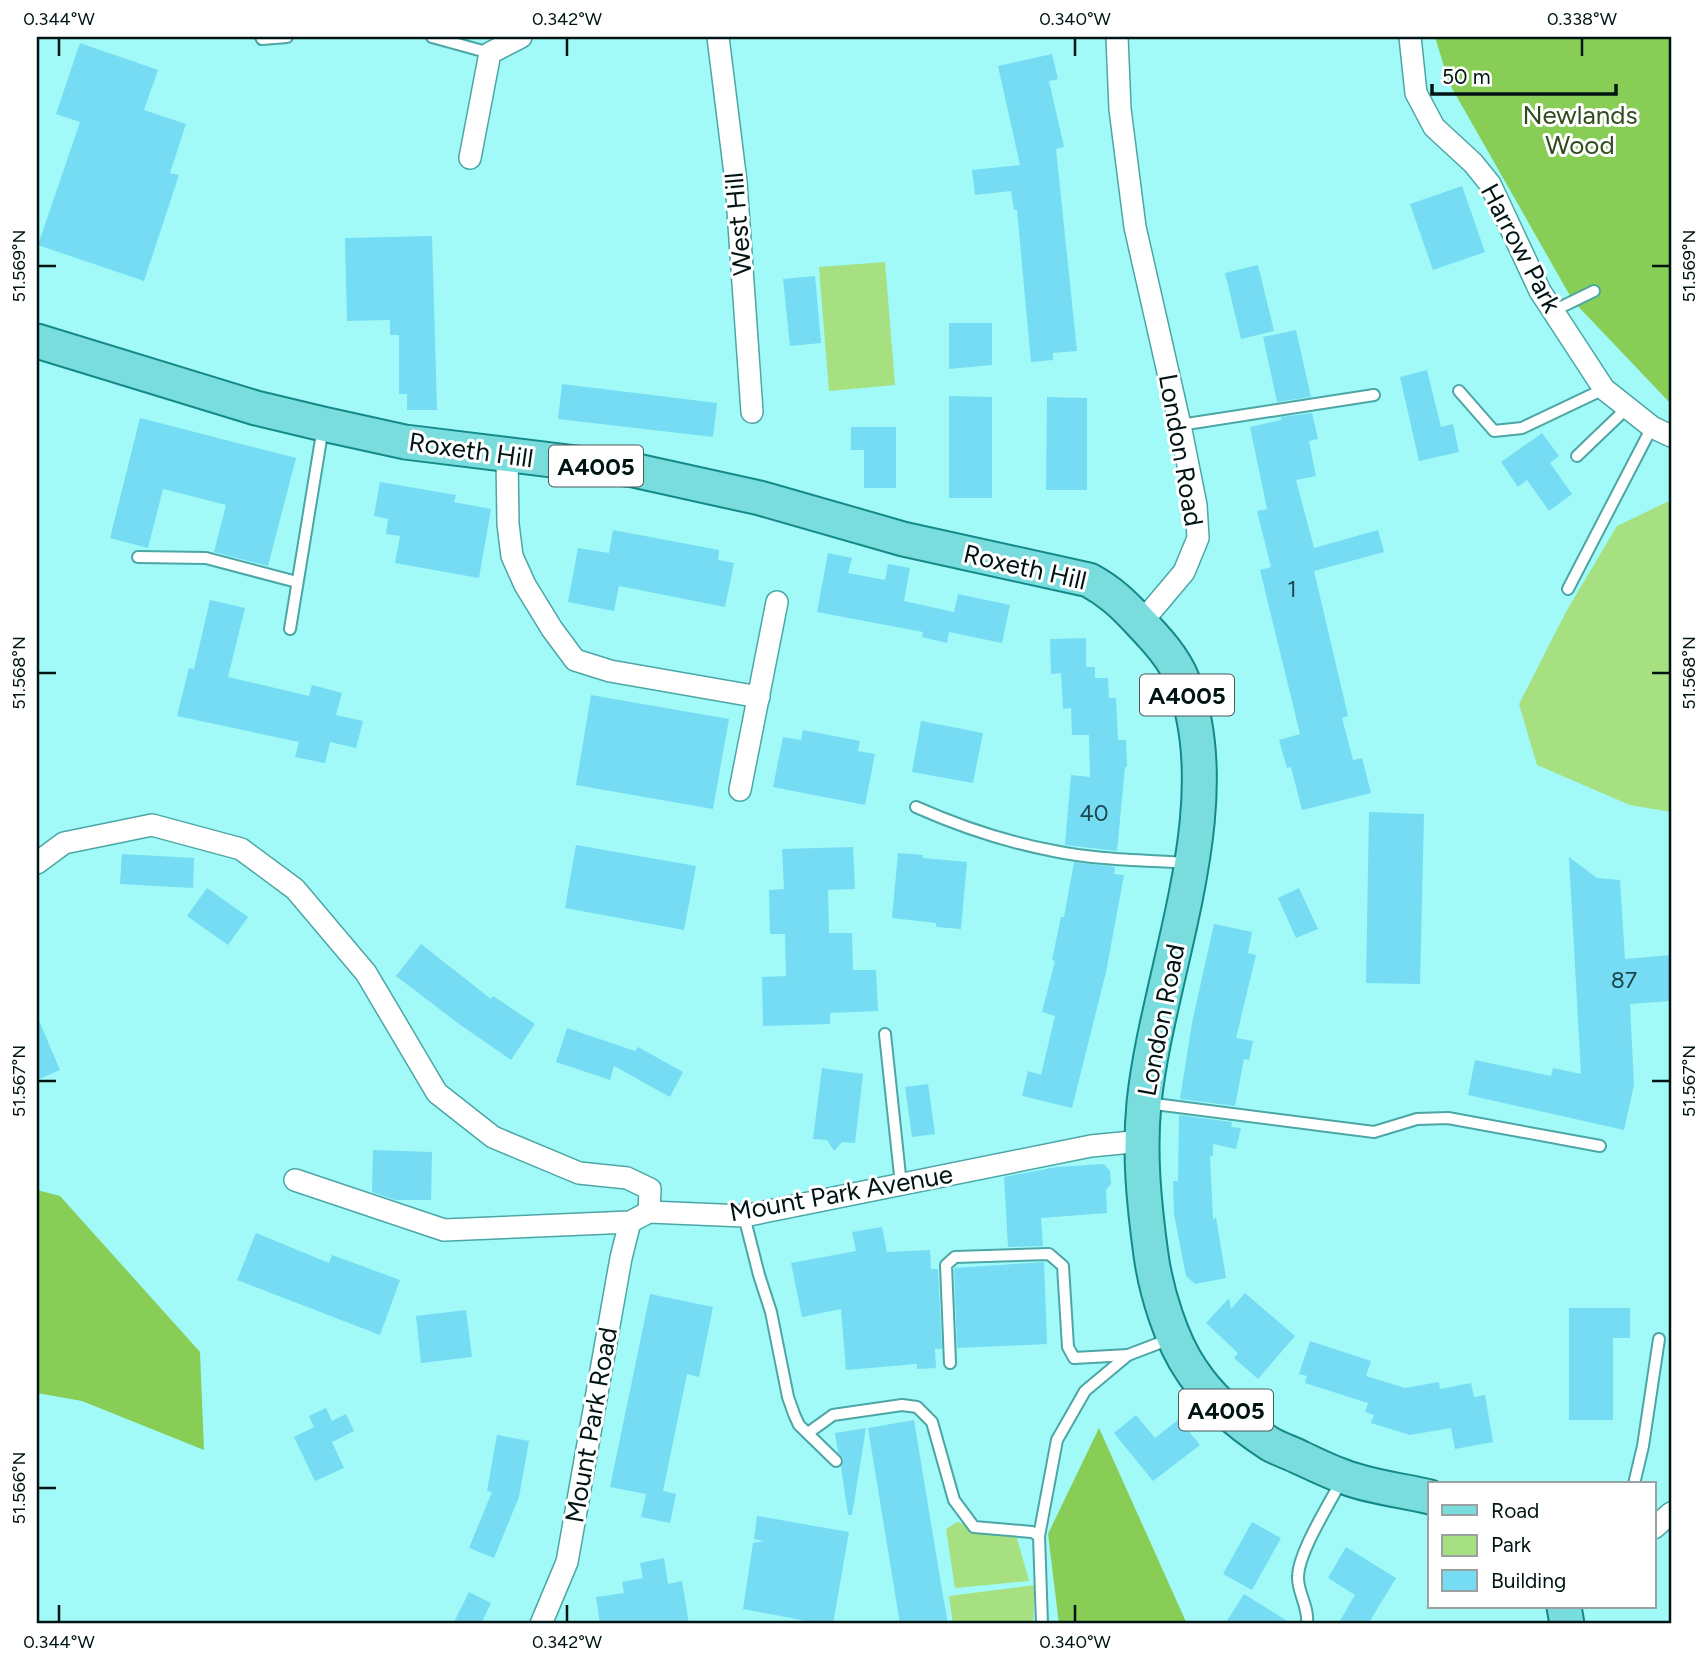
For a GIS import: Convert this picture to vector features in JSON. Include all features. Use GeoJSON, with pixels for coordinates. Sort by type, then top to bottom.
{"type":"FeatureCollection","features":[{"type":"Feature","properties":{"kind":"main road","name":"Roxeth Hill"},"geometry":{"type":"LineString","coordinates":[[37,341],[256,408],[323,424],[405,442],[634,470],[760,498],[902,539],[1088,580],[1111,592],[1141,623]]}},
{"type":"Feature","properties":{"kind":"main road","name":"London Road"},"geometry":{"type":"LineString","coordinates":[[1141,623],[1163,646],[1182,679],[1193,713],[1199,791],[1183,913],[1158,1023],[1144,1102],[1142,1141],[1144,1207],[1155,1278],[1176,1337]]}},
{"type":"Feature","properties":{"kind":"main road","name":"A4005"},"geometry":{"type":"LineString","coordinates":[[1176,1337],[1192,1371],[1228,1413],[1272,1445],[1343,1477],[1428,1497]]}},
{"type":"Feature","properties":{"kind":"street"},"geometry":{"type":"LineString","coordinates":[[470,158],[490,53],[521,37]]}},
{"type":"Feature","properties":{"kind":"street","name":"West Hill"},"geometry":{"type":"LineString","coordinates":[[718,37],[736,182],[752,412]]}},
{"type":"Feature","properties":{"kind":"street","name":"London Road"},"geometry":{"type":"LineString","coordinates":[[1117,37],[1120,109],[1135,227],[1180,425],[1196,505],[1198,538],[1184,572],[1141,623]]}},
{"type":"Feature","properties":{"kind":"street","name":"Harrow Park"},"geometry":{"type":"LineString","coordinates":[[1410,37],[1416,93],[1434,127],[1473,163],[1490,184],[1540,291],[1604,389],[1626,409],[1661,432]]}},
{"type":"Feature","properties":{"kind":"street"},"geometry":{"type":"LineString","coordinates":[[507,455],[508,524],[512,556],[525,586],[575,660],[610,671],[759,698]]}},
{"type":"Feature","properties":{"kind":"street"},"geometry":{"type":"LineString","coordinates":[[740,790],[777,602]]}},
{"type":"Feature","properties":{"kind":"street"},"geometry":{"type":"LineString","coordinates":[[37,863],[64,843],[152,825],[241,849],[295,889],[366,973],[437,1093],[493,1137],[579,1173],[627,1178],[650,1189],[639,1217]]}},
{"type":"Feature","properties":{"kind":"street","name":"Mount Park Avenue"},"geometry":{"type":"LineString","coordinates":[[295,1180],[444,1230],[639,1217],[744,1216],[1091,1146],[1142,1141]]}},
{"type":"Feature","properties":{"kind":"street","name":"Mount Park Road"},"geometry":{"type":"LineString","coordinates":[[541,1624],[567,1562],[619,1271],[639,1217]]}},
{"type":"Feature","properties":{"kind":"street"},"geometry":{"type":"LineString","coordinates":[[1656,1526],[1671,1513]]}},
{"type":"Feature","properties":{"kind":"lane"},"geometry":{"type":"LineString","coordinates":[[261,37],[287,37]]}},
{"type":"Feature","properties":{"kind":"lane"},"geometry":{"type":"LineString","coordinates":[[432,37],[454,39],[490,53]]}},
{"type":"Feature","properties":{"kind":"lane"},"geometry":{"type":"LineString","coordinates":[[1553,311],[1594,291]]}},
{"type":"Feature","properties":{"kind":"lane"},"geometry":{"type":"LineString","coordinates":[[1459,391],[1494,431],[1522,428],[1604,389]]}},
{"type":"Feature","properties":{"kind":"lane"},"geometry":{"type":"LineString","coordinates":[[1180,425],[1374,395]]}},
{"type":"Feature","properties":{"kind":"lane"},"geometry":{"type":"LineString","coordinates":[[1577,456],[1626,409]]}},
{"type":"Feature","properties":{"kind":"lane"},"geometry":{"type":"LineString","coordinates":[[290,629],[323,424]]}},
{"type":"Feature","properties":{"kind":"lane"},"geometry":{"type":"LineString","coordinates":[[1567,589],[1661,432]]}},
{"type":"Feature","properties":{"kind":"lane"},"geometry":{"type":"LineString","coordinates":[[138,556],[206,558],[298,582]]}},
{"type":"Feature","properties":{"kind":"lane"},"geometry":{"type":"LineString","coordinates":[[916,807],[979,832],[1054,851],[1190,863]]}},
{"type":"Feature","properties":{"kind":"lane"},"geometry":{"type":"LineString","coordinates":[[885,1034],[901,1185]]}},
{"type":"Feature","properties":{"kind":"lane"},"geometry":{"type":"LineString","coordinates":[[1144,1102],[1374,1132],[1416,1119],[1448,1118],[1600,1146]]}},
{"type":"Feature","properties":{"kind":"lane"},"geometry":{"type":"LineString","coordinates":[[744,1216],[771,1312],[788,1397],[800,1425],[836,1461]]}},
{"type":"Feature","properties":{"kind":"lane"},"geometry":{"type":"LineString","coordinates":[[950,1363],[946,1265],[955,1257],[1049,1254],[1063,1266],[1068,1347],[1074,1359],[1128,1355],[1176,1337]]}},
{"type":"Feature","properties":{"kind":"lane"},"geometry":{"type":"LineString","coordinates":[[1634,1482],[1643,1446],[1659,1339]]}},
{"type":"Feature","properties":{"kind":"lane"},"geometry":{"type":"LineString","coordinates":[[1042,1624],[1039,1536],[1057,1440],[1085,1391],[1128,1355]]}},
{"type":"Feature","properties":{"kind":"lane"},"geometry":{"type":"LineString","coordinates":[[808,1433],[833,1415],[902,1405],[917,1406],[932,1422],[954,1500],[974,1528],[1032,1532],[1039,1536]]}},
{"type":"Feature","properties":{"kind":"lane"},"geometry":{"type":"LineString","coordinates":[[1307,1624],[1308,1611],[1297,1577],[1306,1549],[1343,1477]]}},
{"type":"Feature","properties":{"kind":"green space","name":"Newlands Wood"},"geometry":{"type":"Polygon","coordinates":[[[1435,37],[1671,37],[1671,404],[1573,301],[1449,83],[1435,37]]]}},
{"type":"Feature","properties":{"kind":"green space"},"geometry":{"type":"Polygon","coordinates":[[[885,262],[895,385],[829,391],[819,267],[885,262]]]}},
{"type":"Feature","properties":{"kind":"green space"},"geometry":{"type":"Polygon","coordinates":[[[1671,500],[1671,812],[1630,805],[1537,765],[1519,704],[1567,610],[1617,526],[1671,500]]]}},
{"type":"Feature","properties":{"kind":"green space"},"geometry":{"type":"Polygon","coordinates":[[[37,1190],[60,1196],[200,1352],[204,1450],[82,1401],[37,1393],[37,1190]]]}},
{"type":"Feature","properties":{"kind":"green space"},"geometry":{"type":"Polygon","coordinates":[[[1099,1428],[1187,1624],[1059,1624],[1048,1534],[1099,1428]]]}},
{"type":"Feature","properties":{"kind":"green space"},"geometry":{"type":"Polygon","coordinates":[[[957,1522],[974,1527],[1015,1531],[1029,1581],[955,1588],[946,1529],[957,1522]]]}},
{"type":"Feature","properties":{"kind":"green space"},"geometry":{"type":"Polygon","coordinates":[[[1035,1585],[1033,1624],[953,1624],[949,1596],[1035,1585]]]}},
{"type":"Feature","properties":{"kind":"building"},"geometry":{"type":"Polygon","coordinates":[[[80,43],[158,70],[144,110],[186,124],[170,173],[179,175],[144,281],[38,245],[80,122],[56,114],[80,43]]]}},
{"type":"Feature","properties":{"kind":"building"},"geometry":{"type":"Polygon","coordinates":[[[1052,54],[1058,79],[1049,81],[1064,147],[1056,149],[1077,351],[1053,353],[1053,360],[1031,362],[1017,210],[1014,210],[1011,191],[975,195],[972,170],[1020,165],[998,66],[1052,54]]]}},
{"type":"Feature","properties":{"kind":"building"},"geometry":{"type":"Polygon","coordinates":[[[1462,186],[1485,252],[1433,270],[1410,204],[1462,186]]]}},
{"type":"Feature","properties":{"kind":"building"},"geometry":{"type":"Polygon","coordinates":[[[432,236],[437,410],[407,410],[407,394],[399,394],[399,335],[390,335],[390,320],[347,321],[345,238],[432,236]]]}},
{"type":"Feature","properties":{"kind":"building"},"geometry":{"type":"Polygon","coordinates":[[[1258,265],[1274,331],[1241,339],[1225,273],[1258,265]]]}},
{"type":"Feature","properties":{"kind":"building"},"geometry":{"type":"Polygon","coordinates":[[[815,276],[821,343],[790,346],[783,279],[815,276]]]}},
{"type":"Feature","properties":{"kind":"building"},"geometry":{"type":"Polygon","coordinates":[[[949,323],[992,323],[992,365],[949,369],[949,323]]]}},
{"type":"Feature","properties":{"kind":"building"},"geometry":{"type":"Polygon","coordinates":[[[1296,330],[1311,397],[1277,402],[1263,337],[1296,330]]]}},
{"type":"Feature","properties":{"kind":"building"},"geometry":{"type":"Polygon","coordinates":[[[1427,370],[1441,427],[1453,424],[1459,452],[1419,461],[1400,377],[1427,370]]]}},
{"type":"Feature","properties":{"kind":"building"},"geometry":{"type":"Polygon","coordinates":[[[562,384],[717,403],[713,437],[558,419],[562,384]]]}},
{"type":"Feature","properties":{"kind":"building"},"geometry":{"type":"Polygon","coordinates":[[[949,396],[992,397],[992,498],[949,498],[949,396]]]}},
{"type":"Feature","properties":{"kind":"building"},"geometry":{"type":"Polygon","coordinates":[[[1047,397],[1087,398],[1087,490],[1046,490],[1047,397]]]}},
{"type":"Feature","properties":{"kind":"building"},"geometry":{"type":"Polygon","coordinates":[[[1312,413],[1318,439],[1309,441],[1316,476],[1296,480],[1314,548],[1378,530],[1384,552],[1314,571],[1348,716],[1342,718],[1353,760],[1362,758],[1371,793],[1302,810],[1291,767],[1287,768],[1279,740],[1300,734],[1260,570],[1271,567],[1257,511],[1267,509],[1250,427],[1281,420],[1281,417],[1312,413]]]}},
{"type":"Feature","properties":{"kind":"building"},"geometry":{"type":"Polygon","coordinates":[[[140,418],[296,458],[268,566],[214,552],[226,505],[163,489],[148,548],[110,538],[140,418]]]}},
{"type":"Feature","properties":{"kind":"building"},"geometry":{"type":"Polygon","coordinates":[[[851,427],[896,427],[896,488],[864,488],[864,450],[851,450],[851,427]]]}},
{"type":"Feature","properties":{"kind":"building"},"geometry":{"type":"Polygon","coordinates":[[[1542,433],[1559,456],[1550,463],[1572,494],[1549,511],[1527,480],[1518,487],[1501,462],[1542,433]]]}},
{"type":"Feature","properties":{"kind":"building"},"geometry":{"type":"Polygon","coordinates":[[[380,482],[456,495],[454,502],[491,509],[479,578],[395,563],[400,536],[386,534],[388,519],[374,516],[380,482]]]}},
{"type":"Feature","properties":{"kind":"building"},"geometry":{"type":"Polygon","coordinates":[[[613,530],[719,550],[718,560],[734,563],[725,607],[619,586],[614,611],[568,602],[578,548],[609,553],[613,530]]]}},
{"type":"Feature","properties":{"kind":"building"},"geometry":{"type":"Polygon","coordinates":[[[828,553],[852,558],[848,573],[885,580],[888,564],[910,568],[904,601],[954,612],[958,594],[1010,605],[1002,643],[949,632],[947,643],[922,637],[923,632],[817,612],[828,553]]]}},
{"type":"Feature","properties":{"kind":"building"},"geometry":{"type":"Polygon","coordinates":[[[210,600],[245,608],[228,677],[309,696],[312,685],[342,693],[336,715],[363,721],[356,748],[330,742],[325,763],[295,757],[299,742],[177,716],[189,668],[194,669],[210,600]]]}},
{"type":"Feature","properties":{"kind":"building"},"geometry":{"type":"Polygon","coordinates":[[[1086,638],[1086,667],[1095,667],[1095,678],[1108,678],[1109,698],[1116,698],[1118,740],[1126,740],[1127,767],[1117,851],[1065,845],[1071,775],[1090,777],[1089,735],[1072,735],[1071,708],[1063,709],[1061,673],[1051,674],[1050,639],[1086,638]]]}},
{"type":"Feature","properties":{"kind":"building"},"geometry":{"type":"Polygon","coordinates":[[[591,695],[729,719],[713,809],[576,785],[591,695]]]}},
{"type":"Feature","properties":{"kind":"building"},"geometry":{"type":"Polygon","coordinates":[[[921,721],[983,733],[973,783],[912,772],[921,721]]]}},
{"type":"Feature","properties":{"kind":"building"},"geometry":{"type":"Polygon","coordinates":[[[803,730],[860,741],[858,751],[875,754],[865,805],[773,787],[783,737],[801,740],[803,730]]]}},
{"type":"Feature","properties":{"kind":"building"},"geometry":{"type":"Polygon","coordinates":[[[1369,812],[1424,814],[1420,984],[1366,983],[1369,812]]]}},
{"type":"Feature","properties":{"kind":"building"},"geometry":{"type":"Polygon","coordinates":[[[576,845],[696,866],[684,930],[565,908],[576,845]]]}},
{"type":"Feature","properties":{"kind":"building"},"geometry":{"type":"Polygon","coordinates":[[[853,847],[855,889],[828,890],[829,933],[852,933],[853,970],[876,970],[878,1011],[830,1013],[830,1024],[763,1026],[762,977],[786,976],[785,934],[770,934],[769,890],[784,889],[782,849],[853,847]]]}},
{"type":"Feature","properties":{"kind":"building"},"geometry":{"type":"Polygon","coordinates":[[[898,853],[967,862],[961,929],[892,918],[898,853]]]}},
{"type":"Feature","properties":{"kind":"building"},"geometry":{"type":"Polygon","coordinates":[[[122,854],[194,858],[193,888],[120,884],[122,854]]]}},
{"type":"Feature","properties":{"kind":"building"},"geometry":{"type":"Polygon","coordinates":[[[1569,857],[1597,878],[1620,880],[1625,959],[1671,955],[1671,1001],[1630,1004],[1634,1085],[1624,1130],[1468,1095],[1475,1060],[1551,1076],[1553,1068],[1581,1074],[1569,857]]]}},
{"type":"Feature","properties":{"kind":"building"},"geometry":{"type":"Polygon","coordinates":[[[1074,862],[1115,867],[1114,874],[1124,875],[1106,972],[1072,1108],[1022,1096],[1028,1071],[1041,1075],[1055,1016],[1042,1012],[1074,862]]]}},
{"type":"Feature","properties":{"kind":"building"},"geometry":{"type":"Polygon","coordinates":[[[207,888],[248,917],[228,945],[187,916],[207,888]]]}},
{"type":"Feature","properties":{"kind":"building"},"geometry":{"type":"Polygon","coordinates":[[[1299,888],[1318,929],[1296,938],[1278,898],[1299,888]]]}},
{"type":"Feature","properties":{"kind":"building"},"geometry":{"type":"Polygon","coordinates":[[[1214,924],[1252,932],[1248,953],[1256,955],[1236,1038],[1253,1041],[1249,1060],[1244,1059],[1235,1106],[1180,1099],[1192,1023],[1214,924]]]}},
{"type":"Feature","properties":{"kind":"building"},"geometry":{"type":"Polygon","coordinates":[[[421,944],[491,999],[493,996],[535,1024],[511,1060],[396,976],[421,944]]]}},
{"type":"Feature","properties":{"kind":"building"},"geometry":{"type":"Polygon","coordinates":[[[37,1016],[60,1070],[37,1080],[37,1016]]]}},
{"type":"Feature","properties":{"kind":"building"},"geometry":{"type":"Polygon","coordinates":[[[567,1028],[635,1051],[638,1047],[683,1072],[670,1097],[614,1066],[610,1080],[556,1062],[567,1028]]]}},
{"type":"Feature","properties":{"kind":"building"},"geometry":{"type":"Polygon","coordinates":[[[822,1068],[863,1074],[855,1143],[842,1142],[834,1151],[827,1140],[813,1139],[822,1068]]]}},
{"type":"Feature","properties":{"kind":"building"},"geometry":{"type":"Polygon","coordinates":[[[928,1084],[935,1134],[912,1137],[905,1087],[928,1084]]]}},
{"type":"Feature","properties":{"kind":"building"},"geometry":{"type":"Polygon","coordinates":[[[1179,1115],[1232,1122],[1231,1127],[1241,1128],[1236,1149],[1213,1144],[1213,1156],[1210,1156],[1213,1219],[1216,1218],[1226,1278],[1195,1284],[1186,1276],[1174,1214],[1173,1181],[1178,1181],[1179,1115]]]}},
{"type":"Feature","properties":{"kind":"building"},"geometry":{"type":"Polygon","coordinates":[[[373,1150],[432,1152],[431,1200],[395,1200],[372,1192],[373,1150]]]}},
{"type":"Feature","properties":{"kind":"building"},"geometry":{"type":"Polygon","coordinates":[[[1104,1164],[1110,1171],[1111,1184],[1106,1190],[1107,1213],[1041,1218],[1043,1246],[1008,1247],[1004,1177],[1056,1167],[1104,1164]]]}},
{"type":"Feature","properties":{"kind":"building"},"geometry":{"type":"Polygon","coordinates":[[[882,1227],[887,1252],[930,1250],[931,1269],[938,1269],[942,1349],[935,1349],[936,1368],[917,1369],[917,1364],[846,1370],[841,1309],[802,1317],[791,1263],[856,1251],[852,1232],[882,1227]]]}},
{"type":"Feature","properties":{"kind":"building"},"geometry":{"type":"Polygon","coordinates":[[[256,1233],[329,1263],[332,1255],[400,1280],[380,1335],[237,1280],[256,1233]]]}},
{"type":"Feature","properties":{"kind":"building"},"geometry":{"type":"Polygon","coordinates":[[[1044,1262],[1047,1344],[957,1348],[954,1268],[1044,1262]]]}},
{"type":"Feature","properties":{"kind":"building"},"geometry":{"type":"Polygon","coordinates":[[[1245,1293],[1295,1336],[1258,1379],[1234,1358],[1238,1353],[1206,1323],[1229,1298],[1231,1309],[1245,1293]]]}},
{"type":"Feature","properties":{"kind":"building"},"geometry":{"type":"Polygon","coordinates":[[[650,1294],[713,1307],[699,1377],[687,1374],[663,1491],[676,1494],[670,1523],[641,1517],[646,1494],[610,1487],[650,1294]]]}},
{"type":"Feature","properties":{"kind":"building"},"geometry":{"type":"Polygon","coordinates":[[[1569,1308],[1630,1308],[1630,1338],[1613,1338],[1613,1420],[1569,1420],[1569,1308]]]}},
{"type":"Feature","properties":{"kind":"building"},"geometry":{"type":"Polygon","coordinates":[[[466,1310],[472,1357],[421,1363],[416,1316],[466,1310]]]}},
{"type":"Feature","properties":{"kind":"building"},"geometry":{"type":"Polygon","coordinates":[[[1310,1341],[1371,1361],[1366,1376],[1405,1388],[1439,1382],[1440,1389],[1471,1383],[1474,1397],[1485,1395],[1493,1442],[1455,1449],[1451,1428],[1410,1435],[1371,1423],[1374,1415],[1365,1412],[1368,1403],[1305,1383],[1307,1376],[1299,1374],[1310,1341]]]}},
{"type":"Feature","properties":{"kind":"building"},"geometry":{"type":"Polygon","coordinates":[[[326,1408],[332,1421],[346,1414],[354,1431],[332,1442],[344,1468],[315,1481],[294,1437],[314,1427],[309,1416],[326,1408]]]}},
{"type":"Feature","properties":{"kind":"building"},"geometry":{"type":"Polygon","coordinates":[[[1136,1415],[1155,1438],[1179,1419],[1200,1445],[1153,1481],[1114,1433],[1136,1415]]]}},
{"type":"Feature","properties":{"kind":"building"},"geometry":{"type":"Polygon","coordinates":[[[914,1420],[948,1624],[900,1624],[868,1428],[914,1420]]]}},
{"type":"Feature","properties":{"kind":"building"},"geometry":{"type":"Polygon","coordinates":[[[866,1428],[852,1515],[848,1515],[841,1467],[844,1460],[838,1452],[835,1433],[866,1428]]]}},
{"type":"Feature","properties":{"kind":"building"},"geometry":{"type":"Polygon","coordinates":[[[497,1435],[529,1441],[519,1497],[494,1558],[469,1548],[492,1492],[487,1491],[497,1435]]]}},
{"type":"Feature","properties":{"kind":"building"},"geometry":{"type":"Polygon","coordinates":[[[757,1516],[849,1532],[833,1624],[743,1609],[753,1543],[764,1541],[754,1539],[757,1516]]]}},
{"type":"Feature","properties":{"kind":"building"},"geometry":{"type":"Polygon","coordinates":[[[1252,1522],[1281,1538],[1252,1590],[1223,1574],[1252,1522]]]}},
{"type":"Feature","properties":{"kind":"building"},"geometry":{"type":"Polygon","coordinates":[[[1346,1547],[1396,1578],[1368,1624],[1338,1624],[1355,1595],[1328,1578],[1346,1547]]]}},
{"type":"Feature","properties":{"kind":"building"},"geometry":{"type":"Polygon","coordinates":[[[664,1558],[668,1584],[682,1581],[689,1624],[600,1624],[596,1597],[624,1593],[622,1582],[643,1578],[640,1563],[664,1558]]]}},
{"type":"Feature","properties":{"kind":"building"},"geometry":{"type":"Polygon","coordinates":[[[469,1592],[491,1603],[481,1624],[453,1624],[469,1592]]]}},
{"type":"Feature","properties":{"kind":"building"},"geometry":{"type":"Polygon","coordinates":[[[1244,1594],[1292,1624],[1225,1624],[1244,1594]]]}}]}
